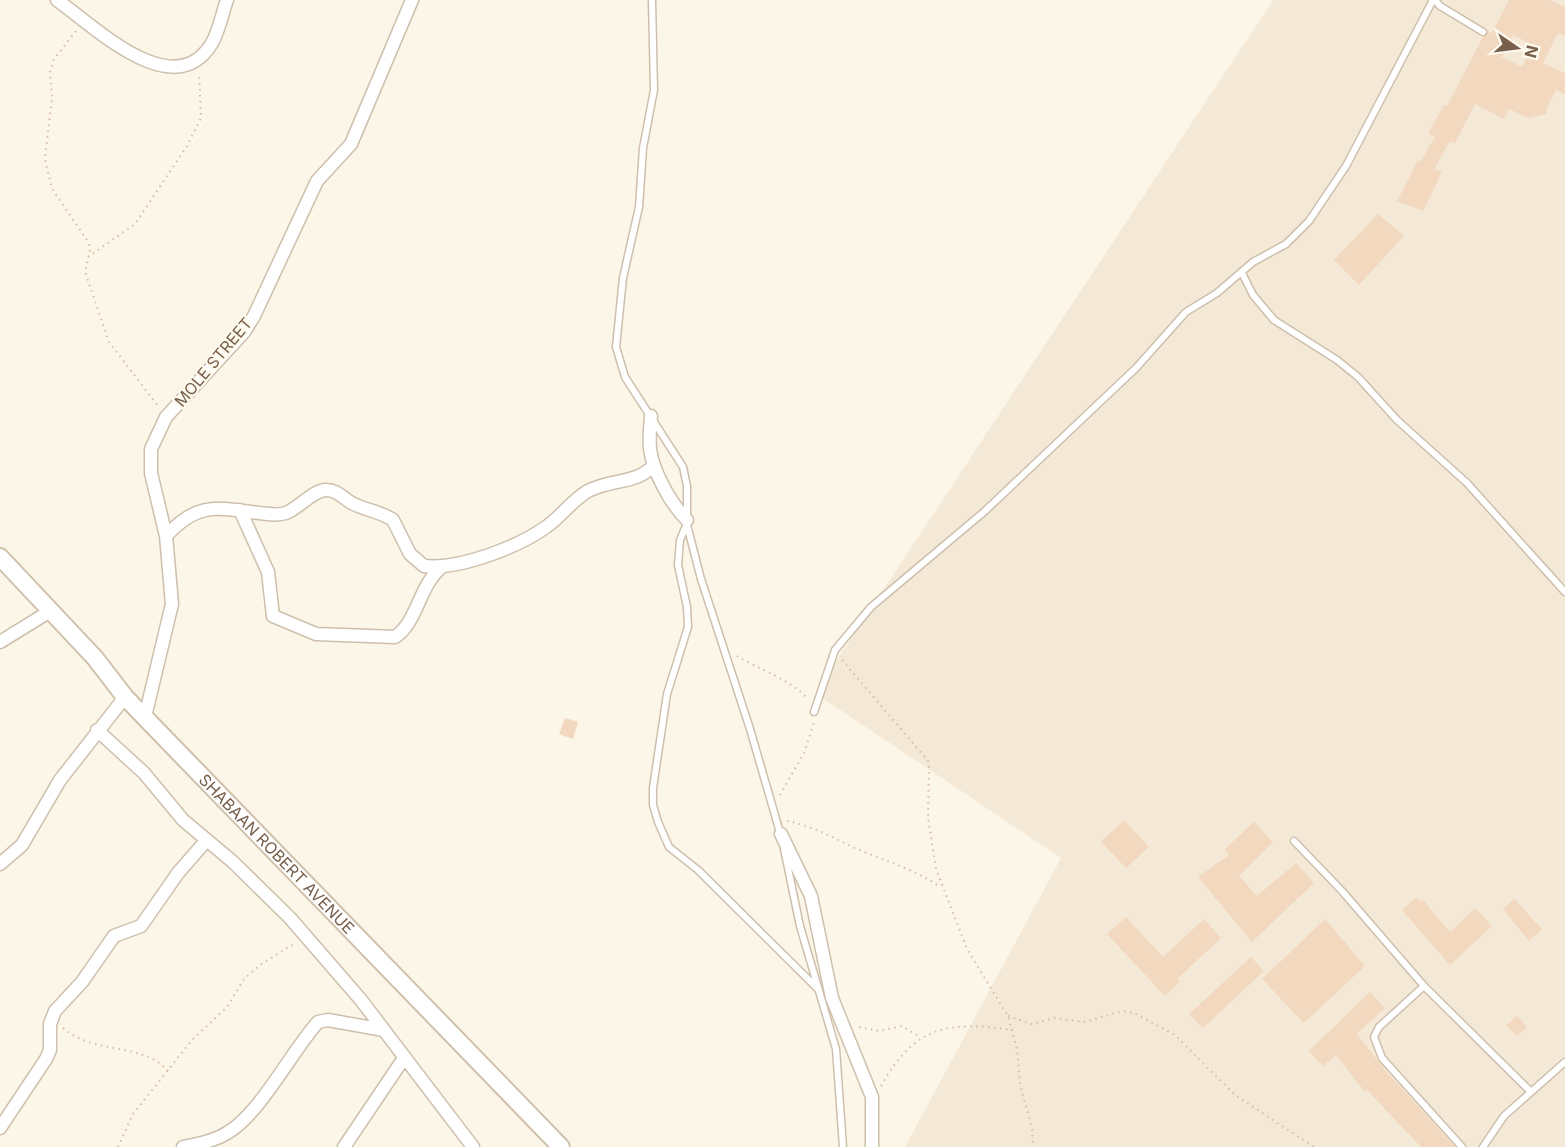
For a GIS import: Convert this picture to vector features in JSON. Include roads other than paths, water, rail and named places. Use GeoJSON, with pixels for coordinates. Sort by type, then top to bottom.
{"type":"FeatureCollection","features":[{"type":"Feature","properties":{"kind":"street"},"geometry":{"type":"LineString","coordinates":[[57,0],[116,44],[158,66],[180,67],[198,58],[212,43],[227,0]]}},
{"type":"Feature","properties":{"kind":"street","name":"MOLE STREET"},"geometry":{"type":"LineString","coordinates":[[145,717],[172,604],[166,536],[150,462],[156,434],[166,417],[244,332],[254,316],[317,181],[351,144],[412,0]]}},
{"type":"Feature","properties":{"kind":"street"},"geometry":{"type":"LineString","coordinates":[[651,416],[650,446],[654,465],[687,522]]}},
{"type":"Feature","properties":{"kind":"street"},"geometry":{"type":"LineString","coordinates":[[166,536],[176,524],[195,513],[220,508],[279,514],[297,508],[321,490],[334,491],[359,507],[393,520],[410,554],[419,562],[427,566],[444,565],[464,562],[500,550],[546,527],[585,492],[608,482],[642,476],[654,465]]}},
{"type":"Feature","properties":{"kind":"street"},"geometry":{"type":"LineString","coordinates":[[240,510],[268,572],[273,616],[316,634],[396,636],[412,615],[430,576],[444,565]]}},
{"type":"Feature","properties":{"kind":"street","name":"SHABAAN ROBERT AVENUE"},"geometry":{"type":"LineString","coordinates":[[0,557],[95,658],[125,697],[561,1147]]}},
{"type":"Feature","properties":{"kind":"street"},"geometry":{"type":"LineString","coordinates":[[2,638],[52,610]]}},
{"type":"Feature","properties":{"kind":"street"},"geometry":{"type":"LineString","coordinates":[[0,864],[22,845],[60,780],[125,697]]}},
{"type":"Feature","properties":{"kind":"street"},"geometry":{"type":"LineString","coordinates":[[97,730],[144,773],[183,820],[205,842],[232,862],[307,937],[384,1030],[474,1147]]}},
{"type":"Feature","properties":{"kind":"street"},"geometry":{"type":"LineString","coordinates":[[781,834],[811,896],[830,988],[873,1102],[872,1147]]}},
{"type":"Feature","properties":{"kind":"street"},"geometry":{"type":"LineString","coordinates":[[0,1128],[46,1059],[52,1017],[82,982],[114,936],[141,926],[178,873],[205,842]]}},
{"type":"Feature","properties":{"kind":"street"},"geometry":{"type":"LineString","coordinates":[[183,1147],[207,1142],[228,1133],[249,1112],[318,1022],[328,1020],[384,1030]]}},
{"type":"Feature","properties":{"kind":"street"},"geometry":{"type":"LineString","coordinates":[[344,1147],[404,1058]]}},
{"type":"Feature","properties":{"kind":"lane"},"geometry":{"type":"LineString","coordinates":[[652,0],[654,90],[643,148],[639,207],[623,278],[616,331],[618,361],[625,377],[683,467],[687,522],[701,579],[774,805],[800,926],[836,1049],[843,1147]]}},
{"type":"Feature","properties":{"kind":"lane"},"geometry":{"type":"LineString","coordinates":[[814,712],[835,650],[871,607],[985,511],[1072,426],[1136,368],[1186,312],[1217,293],[1252,262],[1286,244],[1297,234],[1326,197],[1371,120],[1434,0],[1483,32]]}},
{"type":"Feature","properties":{"kind":"lane"},"geometry":{"type":"LineString","coordinates":[[1242,273],[1253,295],[1274,320],[1337,360],[1358,377],[1397,420],[1467,483],[1565,592]]}},
{"type":"Feature","properties":{"kind":"lane"},"geometry":{"type":"LineString","coordinates":[[687,522],[680,540],[678,565],[687,607],[688,627],[667,694],[653,788],[653,805],[669,846],[698,870],[819,990]]}},
{"type":"Feature","properties":{"kind":"lane"},"geometry":{"type":"LineString","coordinates":[[1294,841],[1342,891],[1424,986],[1531,1092]]}},
{"type":"Feature","properties":{"kind":"lane"},"geometry":{"type":"LineString","coordinates":[[1424,986],[1379,1027],[1374,1037],[1375,1043],[1382,1058],[1462,1147]]}},
{"type":"Feature","properties":{"kind":"lane"},"geometry":{"type":"LineString","coordinates":[[1483,1147],[1504,1116],[1565,1062]]}}]}
